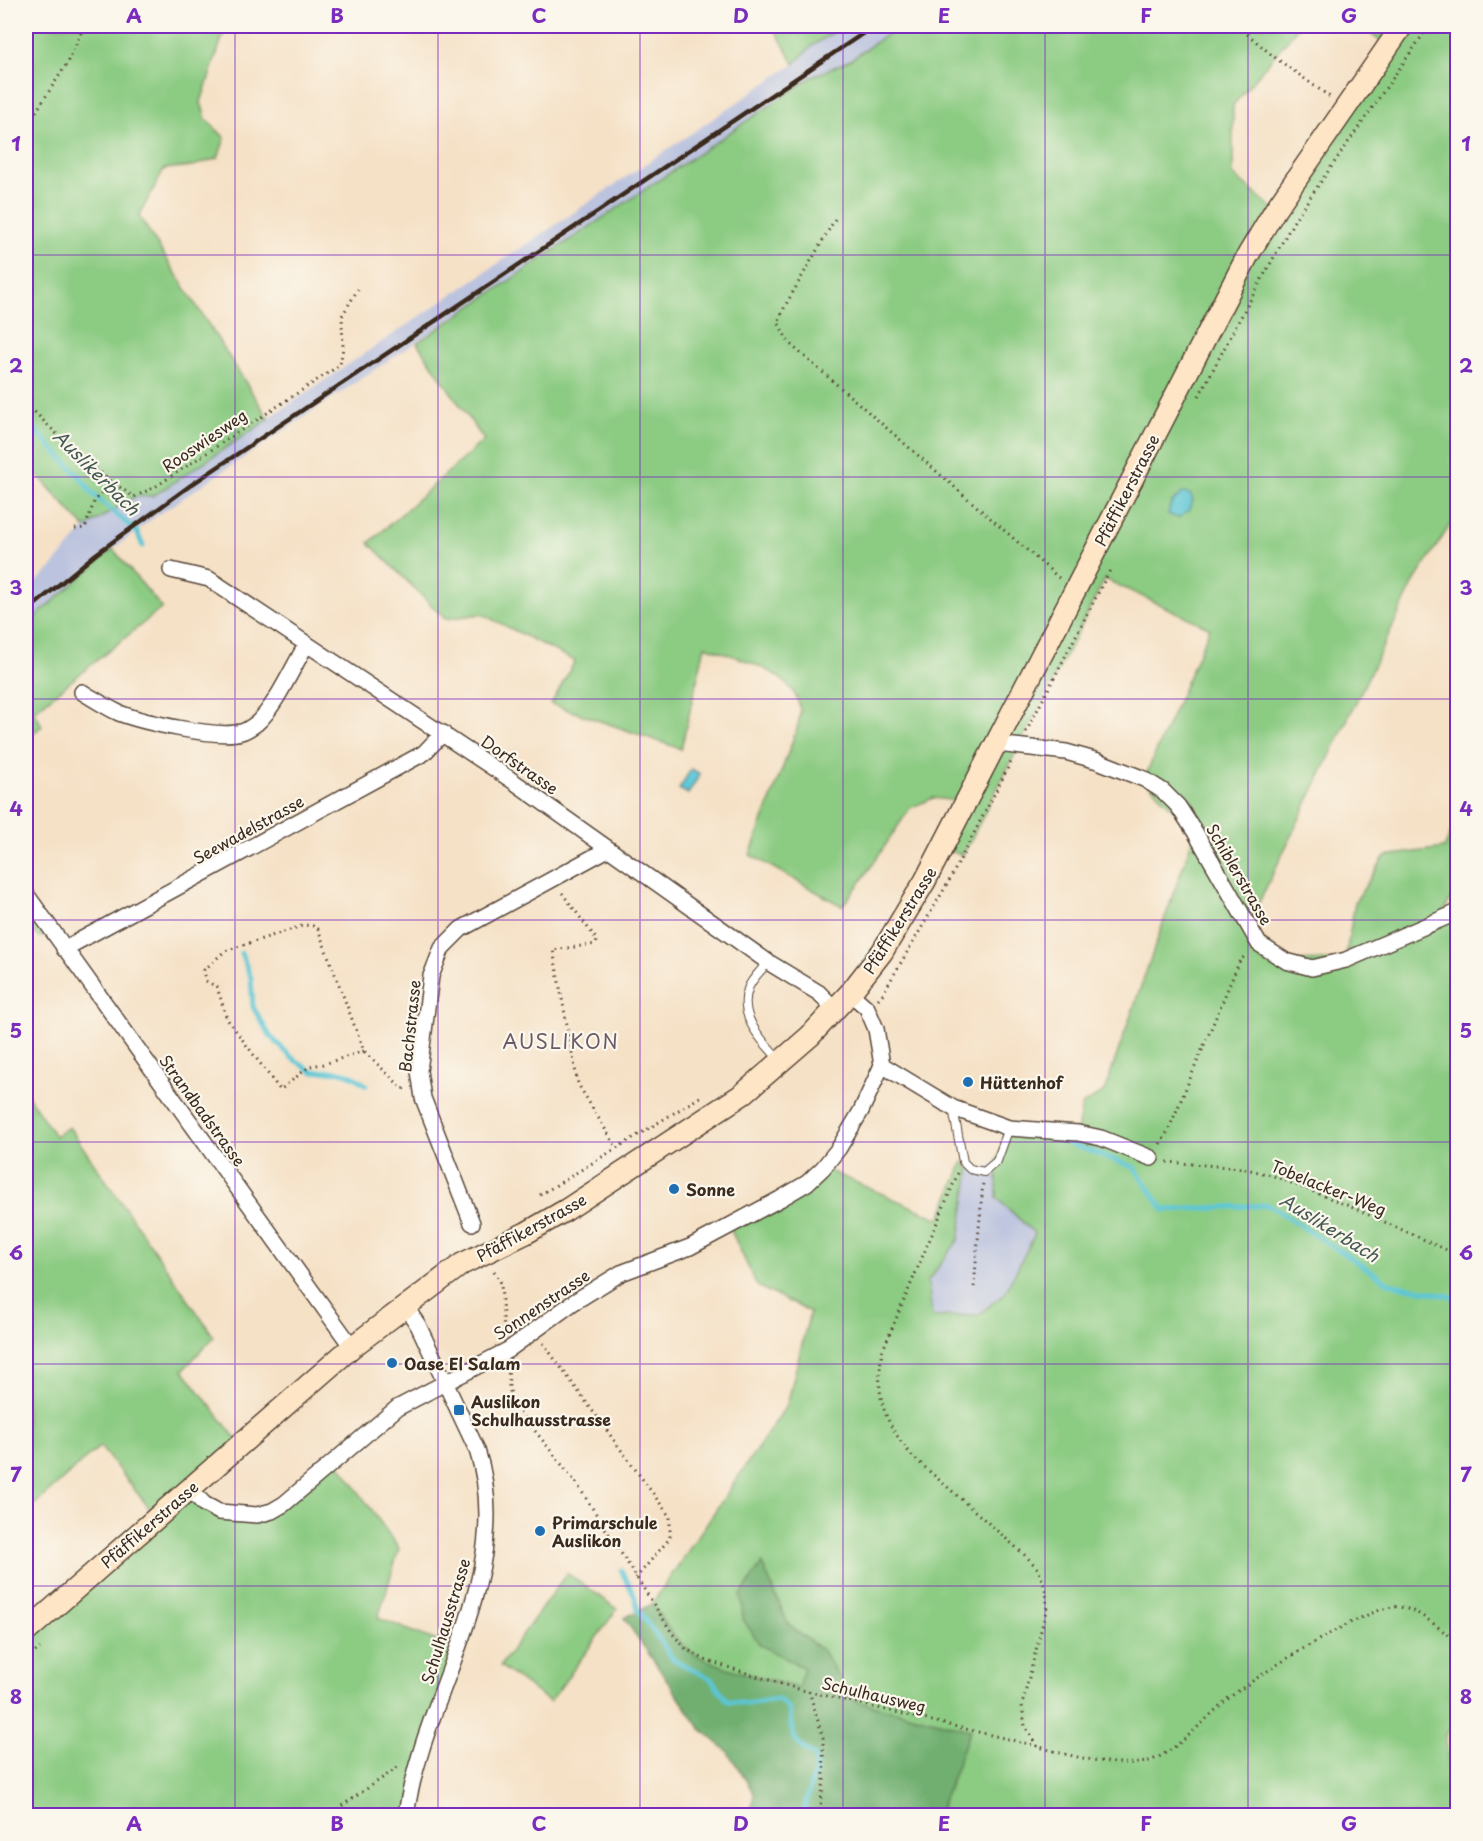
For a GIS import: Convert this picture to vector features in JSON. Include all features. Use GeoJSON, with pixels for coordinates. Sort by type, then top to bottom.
{"type":"FeatureCollection","features":[{"type":"Feature","properties":{"kind":"main road","name":"Pfäffikerstrasse"},"geometry":{"type":"LineString","coordinates":[[26,1632],[352,1347],[405,1306],[462,1264],[526,1233],[605,1185],[743,1094],[782,1062],[836,1010],[882,952],[906,914],[997,744],[1217,310],[1248,255],[1275,210],[1402,26]]}},
{"type":"Feature","properties":{"kind":"street","name":"Dorfstrasse"},"geometry":{"type":"LineString","coordinates":[[171,570],[209,579],[306,645],[443,733],[768,962],[819,993],[836,1010]]}},
{"type":"Feature","properties":{"kind":"street"},"geometry":{"type":"LineString","coordinates":[[82,692],[135,719],[170,727],[222,734],[242,732],[256,724],[266,713],[306,645]]}},
{"type":"Feature","properties":{"kind":"street","name":"Seewadelstrasse"},"geometry":{"type":"LineString","coordinates":[[64,949],[424,753],[443,733]]}},
{"type":"Feature","properties":{"kind":"street","name":"Schiblerstrasse"},"geometry":{"type":"LineString","coordinates":[[997,744],[1066,752],[1098,761],[1144,779],[1163,791],[1178,806],[1195,832],[1259,944],[1286,961],[1312,968],[1346,960],[1458,912]]}},
{"type":"Feature","properties":{"kind":"street","name":"Bachstrasse"},"geometry":{"type":"LineString","coordinates":[[472,1223],[423,1098],[419,1071],[431,976],[442,948],[461,928],[608,849]]}},
{"type":"Feature","properties":{"kind":"street","name":"Strandbadstrasse"},"geometry":{"type":"LineString","coordinates":[[26,894],[352,1347]]}},
{"type":"Feature","properties":{"kind":"street"},"geometry":{"type":"LineString","coordinates":[[850,993],[867,1008],[876,1029],[882,1065],[953,1108],[1009,1128],[1078,1132],[1101,1138],[1151,1158]]}},
{"type":"Feature","properties":{"kind":"street","name":"Sonnenstrasse"},"geometry":{"type":"LineString","coordinates":[[189,1488],[204,1504],[219,1512],[257,1515],[272,1511],[295,1496],[397,1408],[508,1350],[574,1302],[621,1273],[690,1246],[807,1183],[839,1148],[861,1111],[882,1065]]}},
{"type":"Feature","properties":{"kind":"street","name":"Schulhausstrasse"},"geometry":{"type":"LineString","coordinates":[[405,1306],[418,1325],[470,1434],[482,1466],[485,1494],[485,1535],[477,1589],[408,1796],[406,1815]]}},
{"type":"Feature","properties":{"kind":"lane"},"geometry":{"type":"LineString","coordinates":[[768,962],[748,988],[746,1003],[750,1021],[759,1038],[782,1062]]}},
{"type":"Feature","properties":{"kind":"lane"},"geometry":{"type":"LineString","coordinates":[[953,1108],[963,1162],[969,1168],[984,1172],[998,1161],[1009,1128]]}},
{"type":"Feature","properties":{"kind":"path"},"geometry":{"type":"LineString","coordinates":[[26,127],[68,62],[84,26]]}},
{"type":"Feature","properties":{"kind":"path"},"geometry":{"type":"LineString","coordinates":[[1238,26],[1273,57],[1329,97]]}},
{"type":"Feature","properties":{"kind":"path"},"geometry":{"type":"LineString","coordinates":[[1194,406],[1295,219],[1429,26]]}},
{"type":"Feature","properties":{"kind":"path"},"geometry":{"type":"LineString","coordinates":[[835,219],[778,322],[789,343],[1057,577]]}},
{"type":"Feature","properties":{"kind":"path","name":"Rooswiesweg"},"geometry":{"type":"LineString","coordinates":[[26,403],[73,452],[134,497],[155,488],[340,365],[343,348],[342,316],[358,289]]}},
{"type":"Feature","properties":{"kind":"path"},"geometry":{"type":"LineString","coordinates":[[75,530],[85,528],[94,502],[111,482]]}},
{"type":"Feature","properties":{"kind":"path"},"geometry":{"type":"LineString","coordinates":[[867,1008],[882,995],[949,881],[1110,569]]}},
{"type":"Feature","properties":{"kind":"path"},"geometry":{"type":"LineString","coordinates":[[552,880],[597,940],[596,944],[553,950],[578,1084],[616,1147]]}},
{"type":"Feature","properties":{"kind":"path"},"geometry":{"type":"LineString","coordinates":[[364,1051],[324,1064],[310,1066],[280,1090],[228,1019],[217,987],[206,981],[204,970],[225,951],[304,925],[313,926],[318,929],[364,1051],[403,1089],[421,1084]]}},
{"type":"Feature","properties":{"kind":"path"},"geometry":{"type":"LineString","coordinates":[[1151,1158],[1167,1131],[1240,960],[1259,944]]}},
{"type":"Feature","properties":{"kind":"path"},"geometry":{"type":"LineString","coordinates":[[540,1195],[700,1097]]}},
{"type":"Feature","properties":{"kind":"path","name":"Tobelacker-Weg"},"geometry":{"type":"LineString","coordinates":[[1151,1158],[1178,1164],[1242,1168],[1271,1175],[1458,1255]]}},
{"type":"Feature","properties":{"kind":"path"},"geometry":{"type":"LineString","coordinates":[[963,1162],[882,1352],[879,1374],[880,1398],[887,1419],[898,1439],[912,1456],[1038,1569],[1045,1587],[1047,1607],[1022,1705],[1025,1726],[1036,1746]]}},
{"type":"Feature","properties":{"kind":"path"},"geometry":{"type":"LineString","coordinates":[[974,1287],[984,1172]]}},
{"type":"Feature","properties":{"kind":"path","name":"Schulhausweg"},"geometry":{"type":"LineString","coordinates":[[484,1252],[501,1283],[505,1343],[508,1350],[509,1387],[513,1403],[577,1484],[672,1633],[686,1649],[705,1660],[809,1691],[1052,1751],[1125,1764],[1150,1761],[1172,1748],[1229,1697],[1328,1634],[1379,1610],[1398,1606],[1416,1612],[1458,1642]]}},
{"type":"Feature","properties":{"kind":"path"},"geometry":{"type":"LineString","coordinates":[[535,1332],[670,1517],[670,1538],[636,1578]]}},
{"type":"Feature","properties":{"kind":"path"},"geometry":{"type":"LineString","coordinates":[[809,1691],[823,1738],[824,1779],[819,1815]]}},
{"type":"Feature","properties":{"kind":"path"},"geometry":{"type":"LineString","coordinates":[[327,1815],[414,1757],[420,1758]]}},
{"type":"Feature","properties":{"kind":"shaded area"},"geometry":{"type":"Polygon","coordinates":[[[843,26],[899,26],[850,60],[812,77],[156,516],[113,549],[26,625],[26,592],[52,567],[85,528],[134,497],[153,496],[794,64],[812,46],[843,26]]]}},
{"type":"Feature","properties":{"kind":"shaded area"},"geometry":{"type":"Polygon","coordinates":[[[997,1161],[997,1198],[1035,1234],[1005,1293],[978,1315],[932,1318],[928,1281],[959,1239],[970,1169],[984,1171],[997,1161]]]}},
{"type":"Feature","properties":{"kind":"green space"},"geometry":{"type":"Polygon","coordinates":[[[26,26],[226,26],[201,102],[206,119],[225,138],[218,158],[193,166],[164,169],[139,216],[269,419],[153,496],[134,497],[85,528],[26,462],[26,26]]]}},
{"type":"Feature","properties":{"kind":"green space"},"geometry":{"type":"Polygon","coordinates":[[[773,26],[843,26],[812,46],[794,64],[773,26]]]}},
{"type":"Feature","properties":{"kind":"green space"},"geometry":{"type":"Polygon","coordinates":[[[899,26],[1299,26],[1233,105],[1233,175],[1275,210],[1387,47],[1361,26],[1457,26],[1457,514],[1415,580],[1248,925],[1286,961],[1345,960],[1355,902],[1385,856],[1444,848],[1457,821],[1457,887],[1440,919],[1457,912],[1458,1719],[1445,1735],[1457,1815],[938,1815],[970,1730],[852,1700],[823,1651],[788,1624],[778,1602],[761,1645],[804,1668],[798,1689],[723,1667],[696,1655],[676,1638],[652,1604],[787,1405],[810,1312],[757,1286],[729,1226],[823,1168],[940,1219],[963,1162],[970,1169],[959,1239],[928,1281],[932,1317],[978,1315],[1005,1293],[1035,1234],[997,1198],[997,1161],[1009,1128],[1077,1132],[1082,1105],[1104,1092],[1195,832],[1144,779],[1210,628],[1105,579],[963,855],[942,849],[965,802],[933,798],[910,808],[842,906],[750,855],[800,717],[796,697],[788,685],[763,668],[705,646],[681,749],[551,704],[575,661],[482,614],[445,619],[369,543],[484,440],[417,343],[812,77],[850,60],[899,26]]]}},
{"type":"Feature","properties":{"kind":"green space"},"geometry":{"type":"Polygon","coordinates":[[[113,549],[162,608],[34,711],[42,726],[26,739],[26,625],[113,549]]]}},
{"type":"Feature","properties":{"kind":"green space"},"geometry":{"type":"Polygon","coordinates":[[[26,894],[54,935],[39,937],[26,927],[26,894]]]}},
{"type":"Feature","properties":{"kind":"green space"},"geometry":{"type":"Polygon","coordinates":[[[26,1093],[55,1136],[69,1127],[214,1337],[183,1370],[240,1444],[190,1488],[204,1504],[257,1515],[336,1459],[399,1549],[378,1618],[457,1649],[406,1815],[26,1815],[26,1632],[157,1518],[100,1446],[26,1512],[26,1093]]]}},
{"type":"Feature","properties":{"kind":"green space"},"geometry":{"type":"Polygon","coordinates":[[[762,1563],[788,1624],[823,1651],[852,1700],[970,1730],[938,1815],[751,1815],[754,1793],[728,1752],[700,1728],[624,1618],[652,1604],[677,1639],[697,1655],[740,1672],[798,1688],[804,1668],[760,1645],[743,1619],[741,1595],[762,1563]]]}},
{"type":"Feature","properties":{"kind":"green space"},"geometry":{"type":"Polygon","coordinates":[[[567,1573],[617,1609],[550,1702],[500,1666],[567,1573]]]}},
{"type":"Feature","properties":{"kind":"water"},"geometry":{"type":"Polygon","coordinates":[[[1182,493],[1190,494],[1193,500],[1188,511],[1178,518],[1168,514],[1171,503],[1182,493]]]}},
{"type":"Feature","properties":{"kind":"water"},"geometry":{"type":"Polygon","coordinates":[[[691,769],[700,774],[688,794],[679,789],[691,769]]]}},
{"type":"Feature","properties":{"kind":"waterway","name":"Auslikerbach"},"geometry":{"type":"LineString","coordinates":[[26,421],[81,478],[92,493],[137,532],[143,546]]}},
{"type":"Feature","properties":{"kind":"waterway"},"geometry":{"type":"LineString","coordinates":[[241,953],[251,978],[253,1007],[270,1036],[291,1057],[313,1072],[341,1072],[353,1076],[366,1085]]}},
{"type":"Feature","properties":{"kind":"waterway","name":"Auslikerbach"},"geometry":{"type":"LineString","coordinates":[[1064,1142],[1134,1167],[1164,1210],[1269,1205],[1389,1283],[1458,1298]]}},
{"type":"Feature","properties":{"kind":"waterway"},"geometry":{"type":"LineString","coordinates":[[621,1570],[635,1597],[638,1610],[673,1659],[711,1679],[728,1701],[747,1704],[778,1699],[789,1709],[794,1737],[814,1756],[816,1770],[803,1816]]}},
{"type":"Feature","properties":{"kind":"railway"},"geometry":{"type":"LineString","coordinates":[[26,612],[96,554],[191,485],[874,26]]}},
{"type":"Feature","properties":{"kind":"place","name":"Hüttenhof"},"geometry":{"type":"Point","coordinates":[968,1082]}},
{"type":"Feature","properties":{"kind":"place","name":"Sonne"},"geometry":{"type":"Point","coordinates":[674,1189]}},
{"type":"Feature","properties":{"kind":"place","name":"Oase El Salam"},"geometry":{"type":"Point","coordinates":[392,1363]}},
{"type":"Feature","properties":{"kind":"place","name":"Auslikon Schulhausstrasse"},"geometry":{"type":"Point","coordinates":[459,1410]}},
{"type":"Feature","properties":{"kind":"place","name":"Primarschule Auslikon"},"geometry":{"type":"Point","coordinates":[540,1531]}},
{"type":"Feature","properties":{"kind":"district","name":"AUSLIKON"},"geometry":{"type":"Point","coordinates":[561,1041]}}]}
